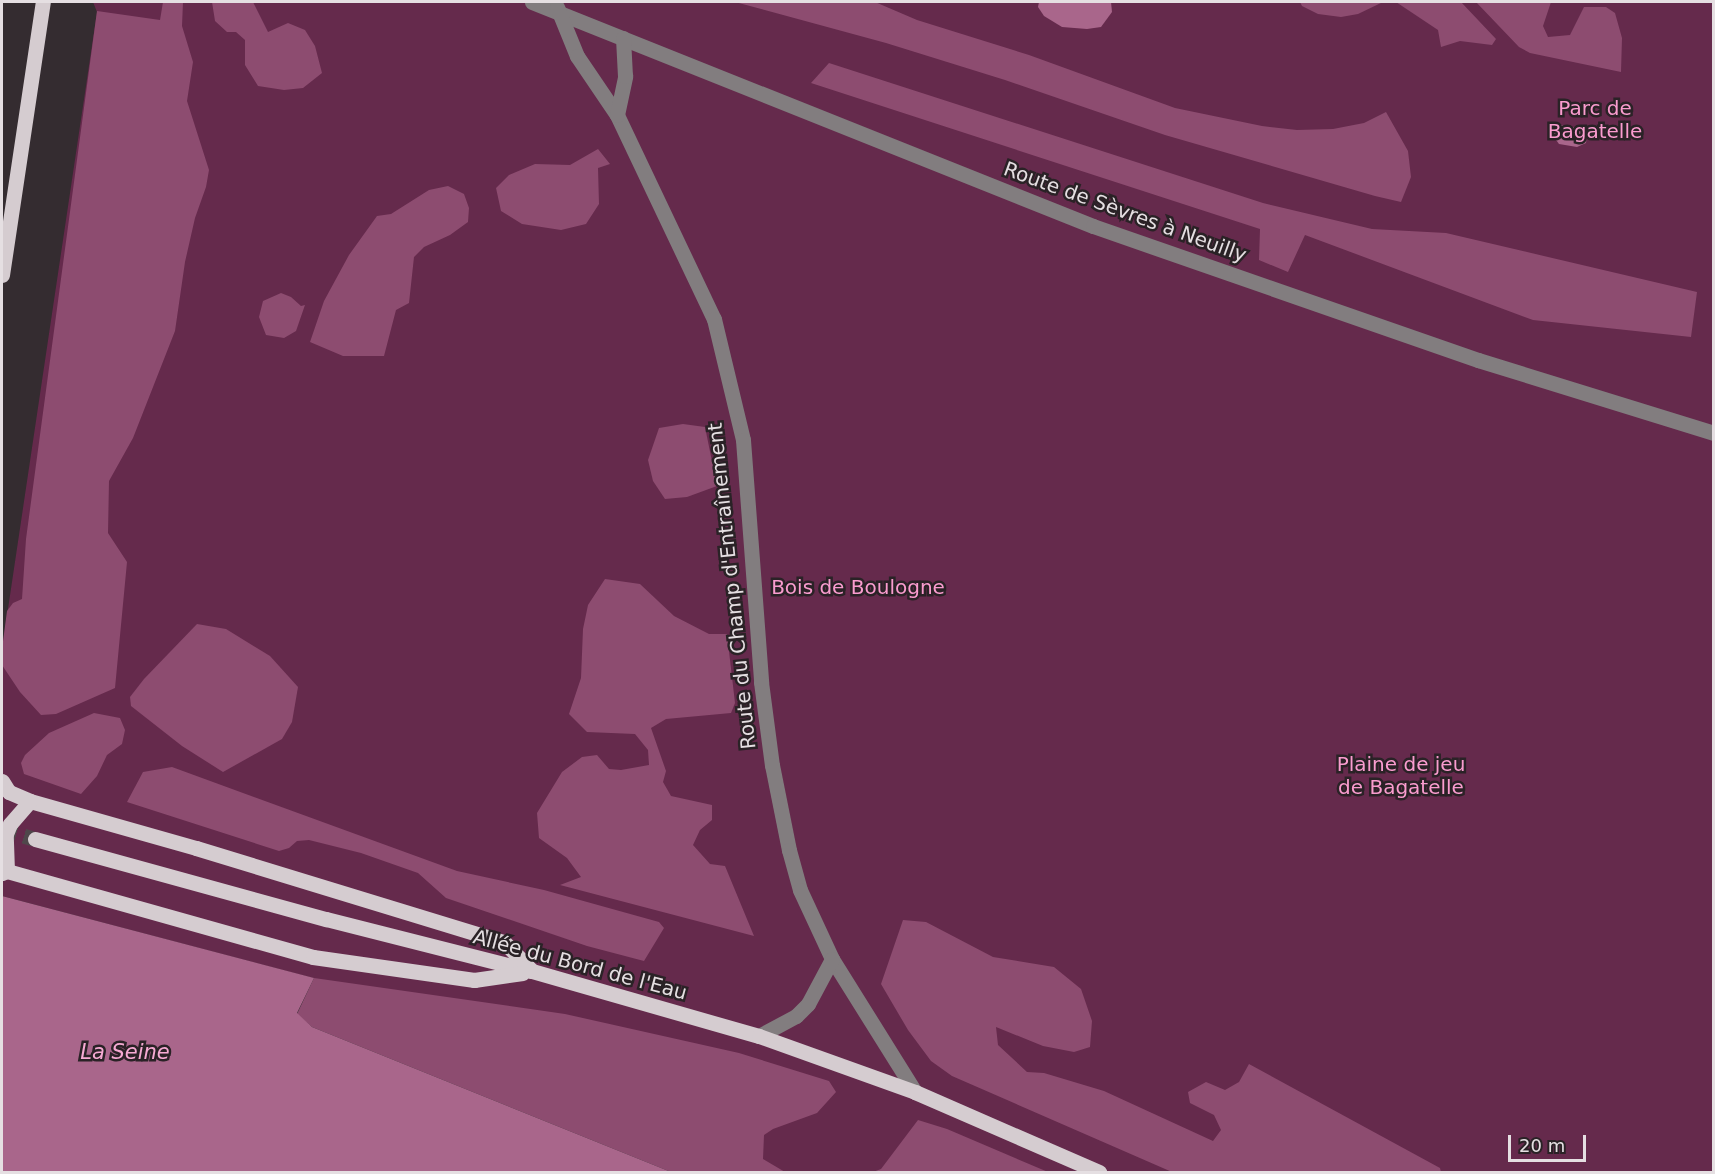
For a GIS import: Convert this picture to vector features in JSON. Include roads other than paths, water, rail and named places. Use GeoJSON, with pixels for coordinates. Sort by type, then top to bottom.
{"type":"FeatureCollection","features":[{"type":"Feature","properties":{"kind":"main road"},"geometry":{"type":"LineString","coordinates":[[2,275],[43,2]]}},
{"type":"Feature","properties":{"kind":"main road"},"geometry":{"type":"LineString","coordinates":[[4,790],[30,801],[196,848],[504,942],[532,972]]}},
{"type":"Feature","properties":{"kind":"main road"},"geometry":{"type":"LineString","coordinates":[[30,801],[10,824],[6,834],[4,872],[313,957],[474,980],[532,972]]}},
{"type":"Feature","properties":{"kind":"main road","name":"Allée du Bord de l'Eau"},"geometry":{"type":"LineString","coordinates":[[35,839],[326,920],[532,972],[759,1036],[915,1092],[1099,1173]]}},
{"type":"Feature","properties":{"kind":"street","name":"Route de Sèvres à Neuilly"},"geometry":{"type":"LineString","coordinates":[[532,2],[557,7],[623,38],[1093,226],[1489,363],[1713,432]]}},
{"type":"Feature","properties":{"kind":"street","name":"Route du Champ d'Entraînement"},"geometry":{"type":"LineString","coordinates":[[557,7],[577,56],[617,115],[714,319],[743,440],[761,682],[781,815],[800,890],[832,959],[915,1092]]}},
{"type":"Feature","properties":{"kind":"street"},"geometry":{"type":"LineString","coordinates":[[617,115],[624,76],[623,38]]}},
{"type":"Feature","properties":{"kind":"street"},"geometry":{"type":"LineString","coordinates":[[759,1036],[788,1022],[808,1004],[832,959]]}},
{"type":"Feature","properties":{"kind":"water"},"geometry":{"type":"Polygon","coordinates":[[[1039,2],[1111,2],[1112,12],[1101,27],[1087,29],[1062,27],[1044,16],[1038,7],[1039,2]]]}},
{"type":"Feature","properties":{"kind":"water"},"geometry":{"type":"Polygon","coordinates":[[[1562,125],[1581,129],[1587,135],[1586,143],[1577,147],[1559,144],[1551,133],[1553,128],[1562,125]]]}},
{"type":"Feature","properties":{"kind":"water","name":"La Seine"},"geometry":{"type":"Polygon","coordinates":[[[2,896],[314,978],[297,1013],[312,1027],[671,1172],[2,1172],[2,896]]]}},
{"type":"Feature","properties":{"kind":"tunnel"},"geometry":{"type":"LineString","coordinates":[[2,829],[35,839]]}},
{"type":"Feature","properties":{"kind":"park label","name":"Parc de Bagatelle"},"geometry":{"type":"Point","coordinates":[1595,120]}},
{"type":"Feature","properties":{"kind":"park label","name":"Bois de Boulogne"},"geometry":{"type":"Point","coordinates":[858,587]}},
{"type":"Feature","properties":{"kind":"park label","name":"Plaine de jeu de Bagatelle"},"geometry":{"type":"Point","coordinates":[1401,776]}}]}
